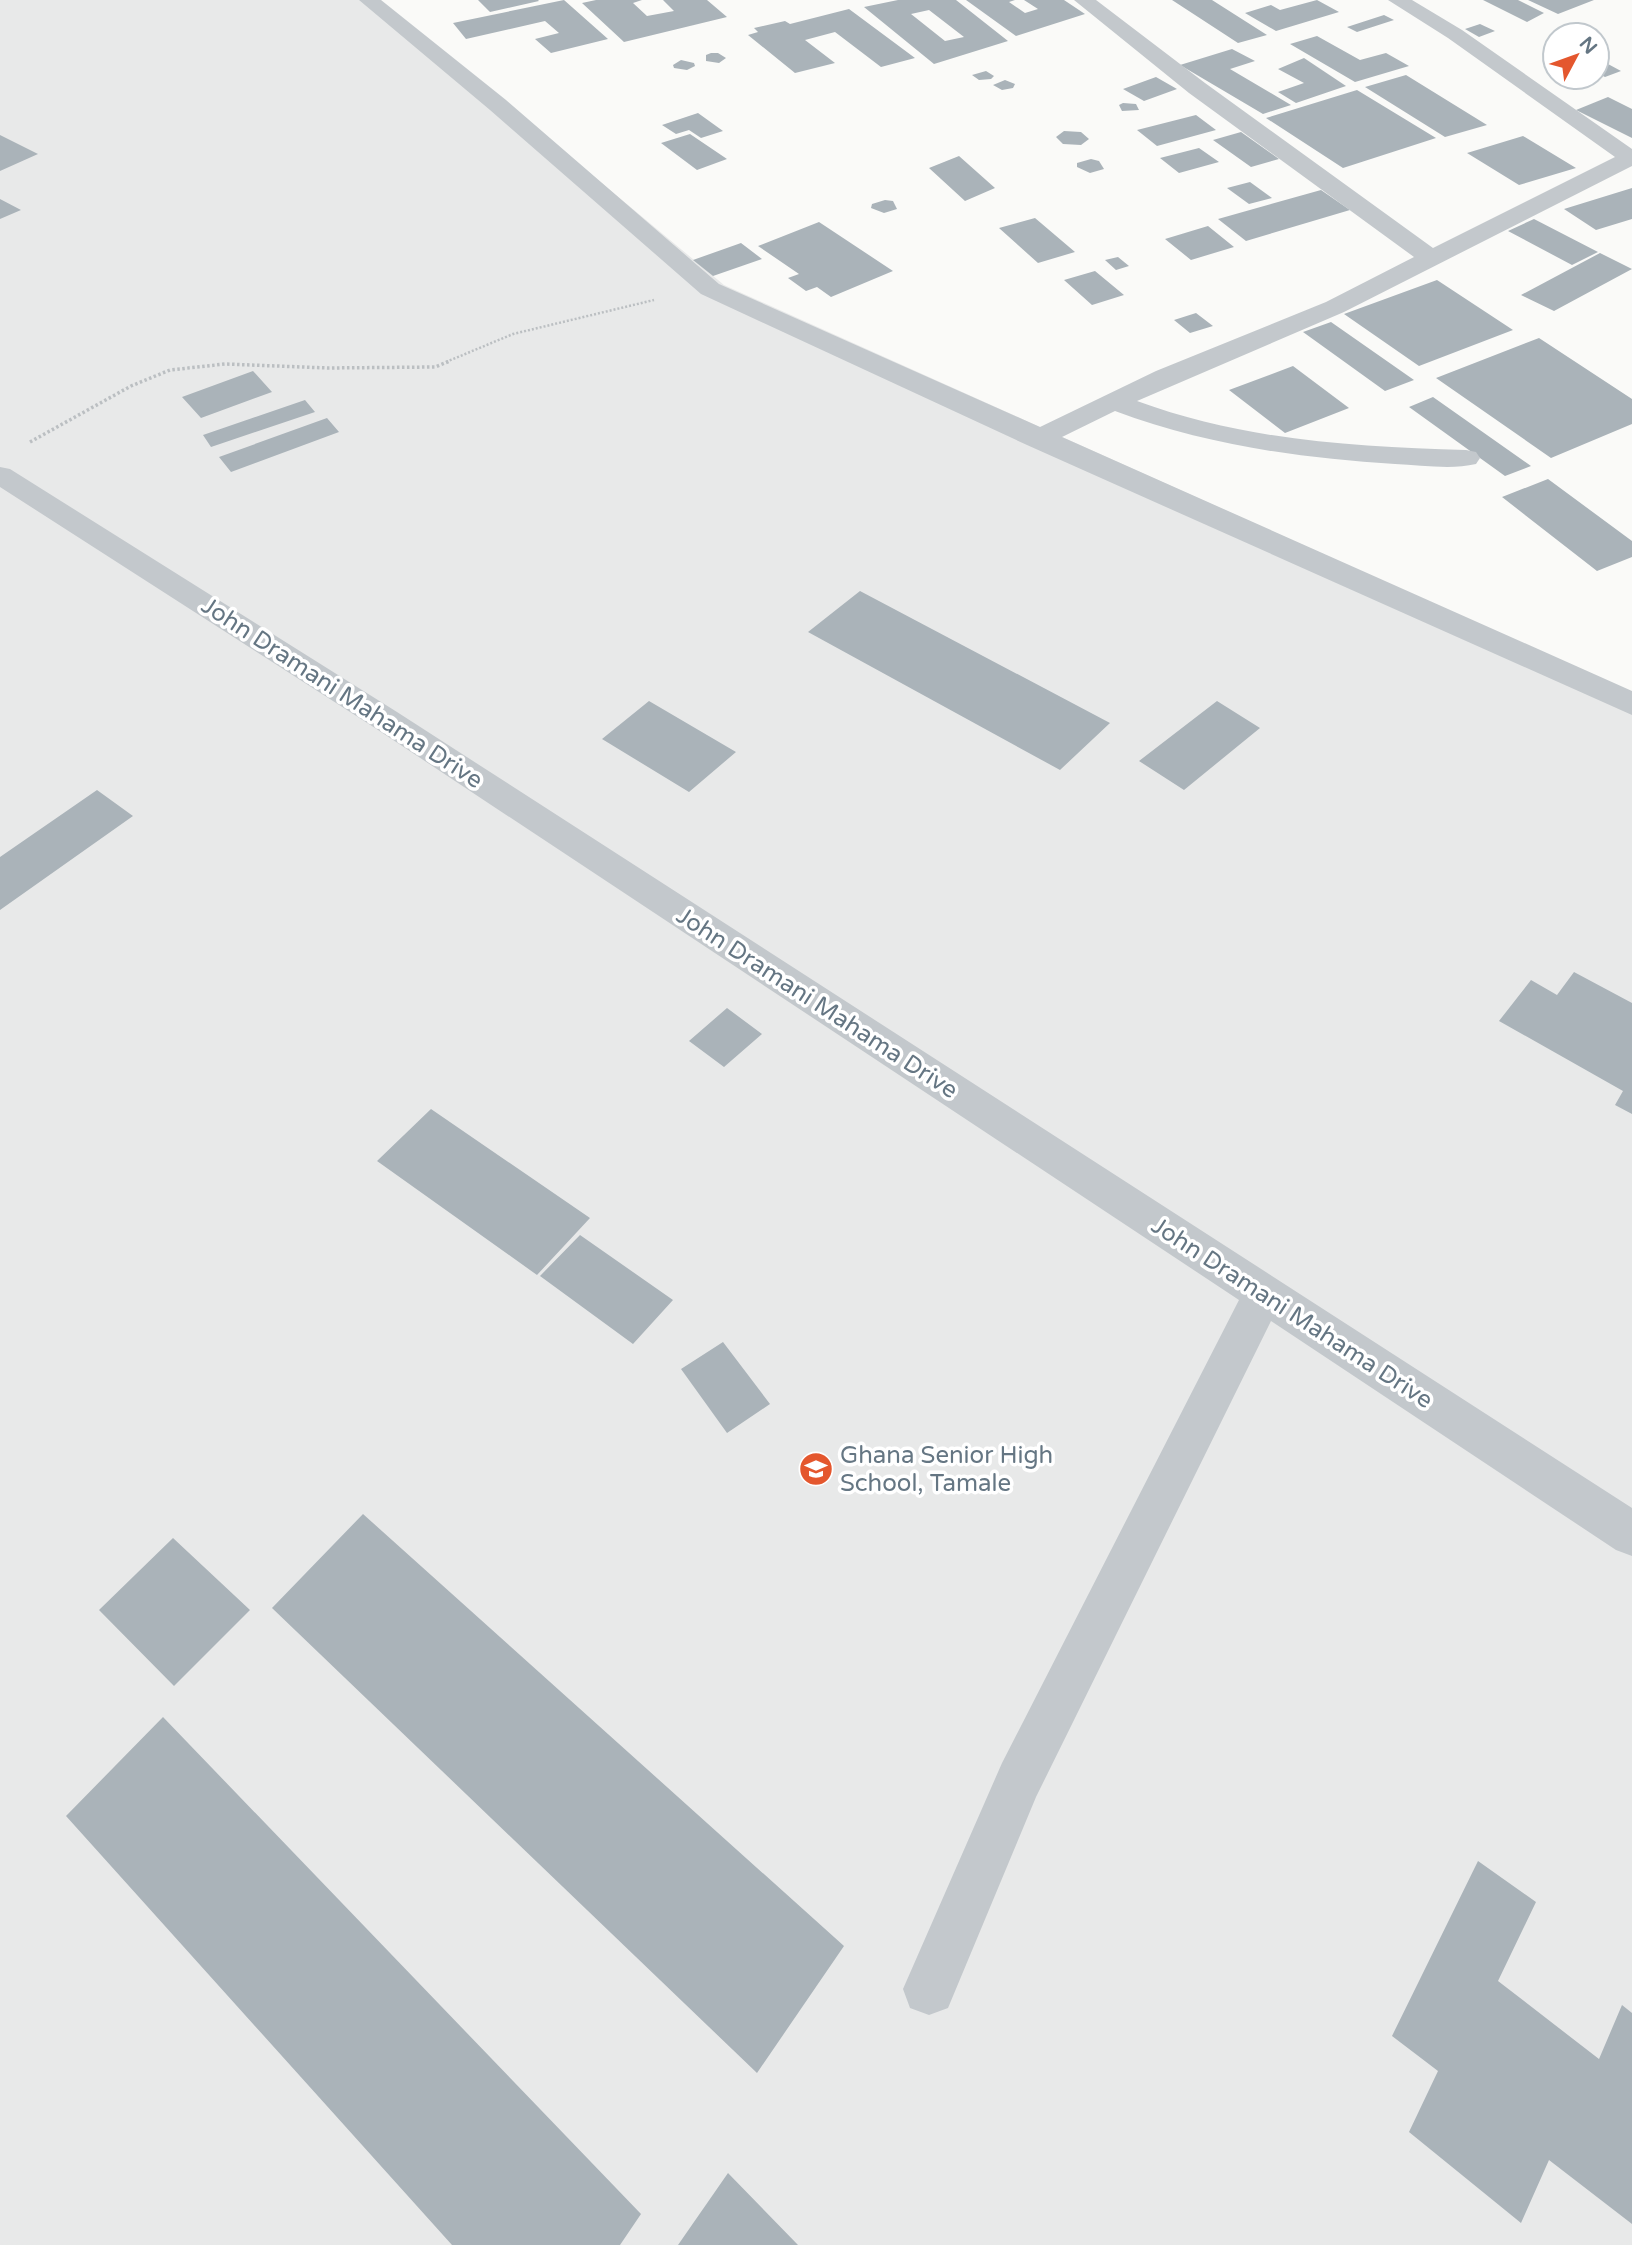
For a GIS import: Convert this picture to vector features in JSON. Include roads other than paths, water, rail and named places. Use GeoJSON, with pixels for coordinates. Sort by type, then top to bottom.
{"type":"FeatureCollection","features":[{"type":"Feature","properties":{"kind":"street"},"geometry":{"type":"LineString","coordinates":[[369,0],[508,114],[710,289],[1037,439],[1632,704]]}},
{"type":"Feature","properties":{"kind":"street"},"geometry":{"type":"LineString","coordinates":[[1084,0],[1208,96],[1432,259]]}},
{"type":"Feature","properties":{"kind":"street"},"geometry":{"type":"LineString","coordinates":[[1037,439],[1165,377],[1335,307],[1631,158],[1455,34],[1398,0]]}},
{"type":"Feature","properties":{"kind":"street"},"geometry":{"type":"LineString","coordinates":[[1115,402],[1199,430],[1273,443],[1365,456],[1466,458]]}},
{"type":"Feature","properties":{"kind":"street","name":"John Dramani Mahama Drive"},"geometry":{"type":"LineString","coordinates":[[0,475],[386,720],[1632,1534]]}},
{"type":"Feature","properties":{"kind":"street"},"geometry":{"type":"LineString","coordinates":[[929,1989],[1019,1780],[1263,1294]]}},
{"type":"Feature","properties":{"kind":"place","name":"Ghana Senior High School, Tamale"},"geometry":{"type":"Point","coordinates":[816,1469]}}]}
